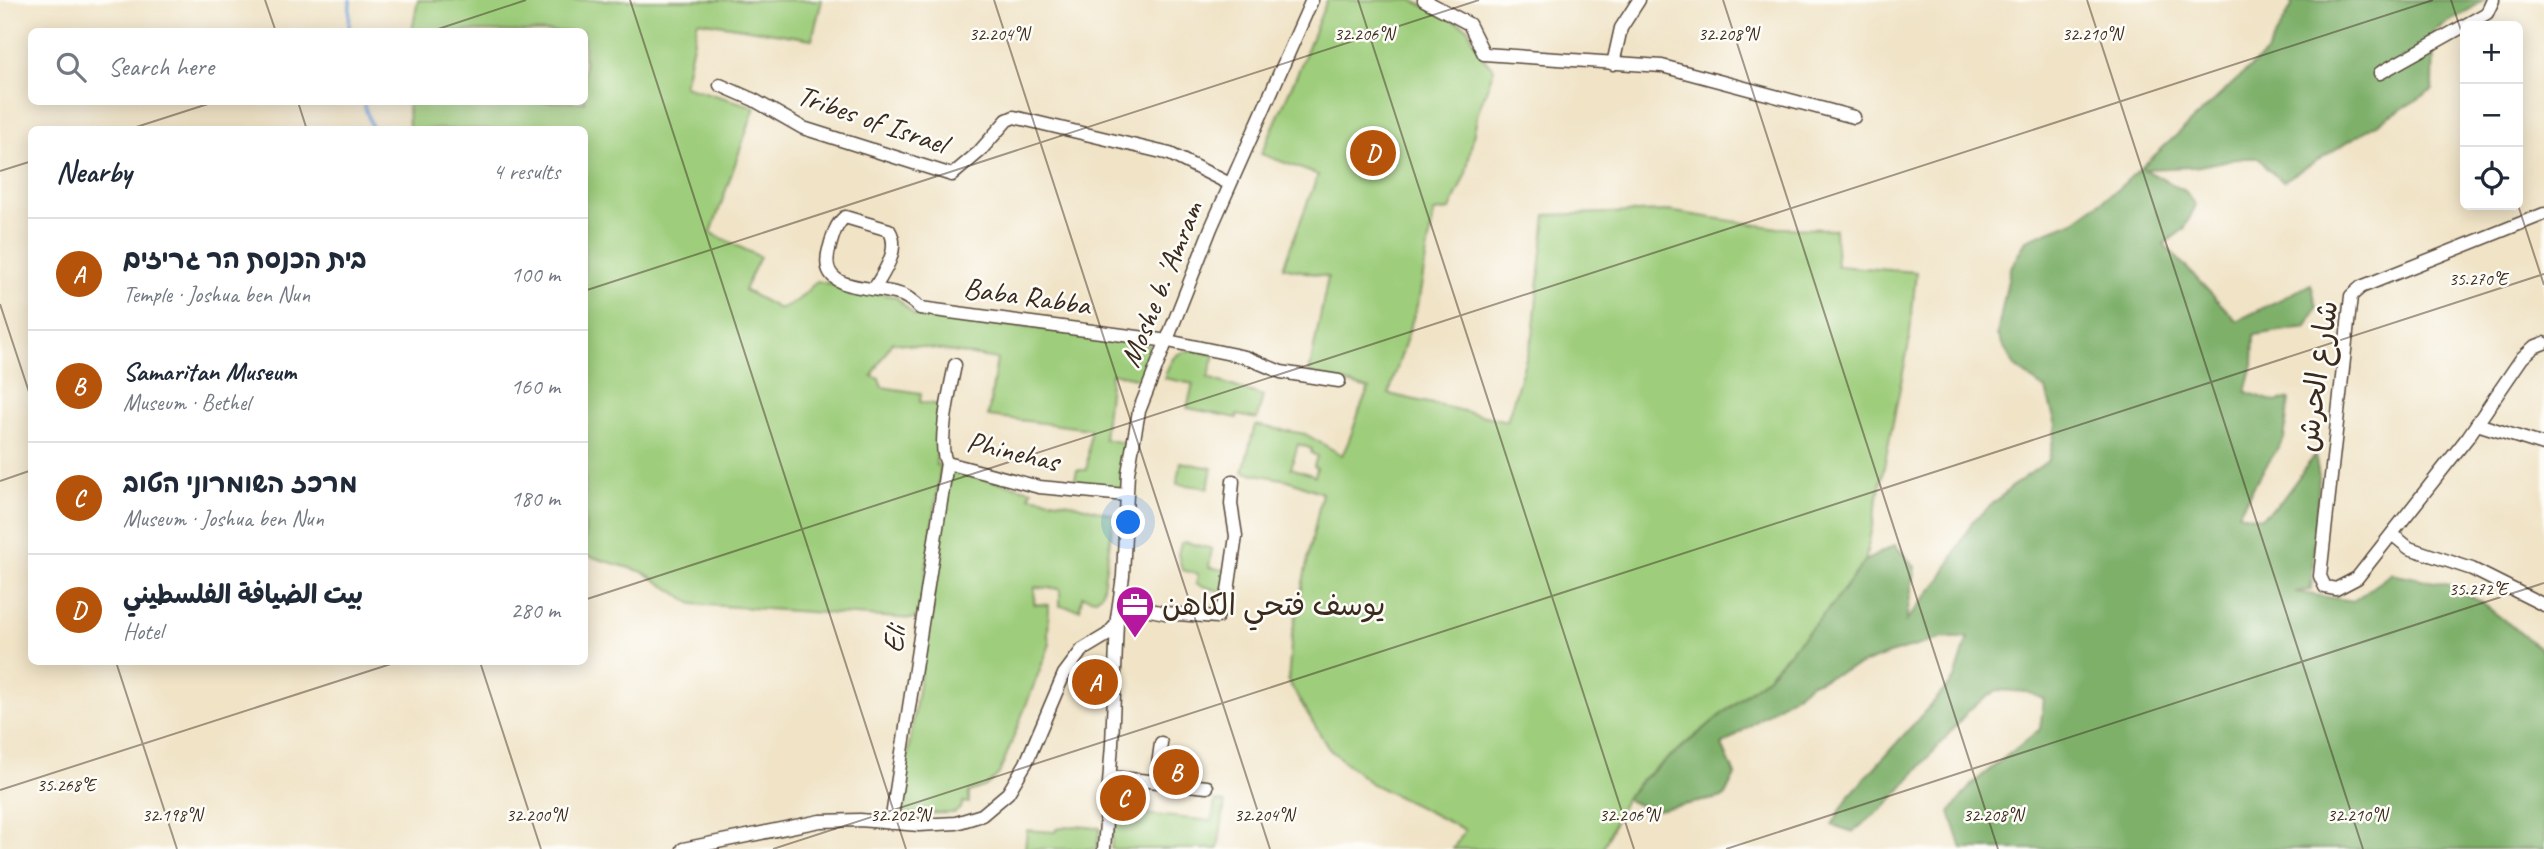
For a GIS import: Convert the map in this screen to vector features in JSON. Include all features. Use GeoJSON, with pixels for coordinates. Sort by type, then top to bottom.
{"type":"FeatureCollection","features":[{"type":"Feature","properties":{"kind":"street","name":"Moshe b. 'Amram"},"geometry":{"type":"LineString","coordinates":[[1104,849],[1126,495],[1137,418],[1230,184],[1312,0]]}},
{"type":"Feature","properties":{"kind":"street"},"geometry":{"type":"LineString","coordinates":[[1424,0],[1469,24],[1485,54],[1661,66],[1854,117]]}},
{"type":"Feature","properties":{"kind":"street"},"geometry":{"type":"LineString","coordinates":[[1612,64],[1622,28],[1639,0]]}},
{"type":"Feature","properties":{"kind":"street"},"geometry":{"type":"LineString","coordinates":[[2380,73],[2487,13],[2493,0]]}},
{"type":"Feature","properties":{"kind":"street","name":"Tribes of Israel"},"geometry":{"type":"LineString","coordinates":[[720,85],[754,100],[803,128],[952,175],[979,152],[1007,120],[1014,117],[1170,154],[1230,184]]}},
{"type":"Feature","properties":{"kind":"street","name":"شارع الحرش"},"geometry":{"type":"LineString","coordinates":[[2392,534],[2350,583],[2336,589],[2325,587],[2320,576],[2351,296],[2361,287],[2544,214]]}},
{"type":"Feature","properties":{"kind":"street","name":"Baba Rabba"},"geometry":{"type":"LineString","coordinates":[[874,289],[892,254],[892,235],[889,230],[845,217],[833,235],[825,263],[826,269],[835,280],[849,285],[904,295],[920,307],[1035,325],[1168,341],[1245,358],[1281,372],[1339,381]]}},
{"type":"Feature","properties":{"kind":"street"},"geometry":{"type":"LineString","coordinates":[[2544,343],[2534,347],[2522,358],[2477,424],[2392,534],[2409,548],[2472,569],[2544,605]]}},
{"type":"Feature","properties":{"kind":"street","name":"Phinehas"},"geometry":{"type":"LineString","coordinates":[[954,365],[943,439],[943,457],[947,463],[1039,487],[1126,495]]}},
{"type":"Feature","properties":{"kind":"street"},"geometry":{"type":"LineString","coordinates":[[2477,424],[2544,446]]}},
{"type":"Feature","properties":{"kind":"street","name":"Eli"},"geometry":{"type":"LineString","coordinates":[[891,823],[947,463]]}},
{"type":"Feature","properties":{"kind":"street"},"geometry":{"type":"LineString","coordinates":[[1120,604],[1165,613],[1217,617],[1227,598],[1236,536],[1231,504],[1233,481]]}},
{"type":"Feature","properties":{"kind":"street"},"geometry":{"type":"LineString","coordinates":[[683,849],[820,821],[860,820],[928,825],[957,823],[977,817],[997,805],[1020,775],[1066,670],[1082,650],[1113,629],[1117,621]]}},
{"type":"Feature","properties":{"kind":"street"},"geometry":{"type":"LineString","coordinates":[[1156,780],[1161,743]]}},
{"type":"Feature","properties":{"kind":"street"},"geometry":{"type":"LineString","coordinates":[[1110,776],[1207,787]]}},
{"type":"Feature","properties":{"kind":"green space"},"geometry":{"type":"Polygon","coordinates":[[[418,0],[822,0],[812,39],[698,21],[684,86],[755,107],[711,233],[760,257],[744,290],[779,309],[796,302],[817,281],[896,297],[915,316],[1070,331],[1145,343],[1151,347],[1153,358],[1146,380],[1111,373],[1104,439],[1129,444],[1122,491],[1074,483],[1077,470],[1087,470],[1090,429],[988,416],[997,359],[892,342],[872,376],[879,379],[882,387],[921,393],[920,402],[941,405],[936,465],[941,466],[920,613],[913,619],[693,604],[643,572],[588,556],[588,126],[409,126],[408,105],[588,105],[588,28],[413,28],[418,0]]]}},
{"type":"Feature","properties":{"kind":"green space"},"geometry":{"type":"Polygon","coordinates":[[[1327,0],[1412,0],[1467,27],[1482,57],[1494,69],[1478,112],[1466,173],[1450,210],[1434,212],[1419,299],[1389,394],[1507,421],[1533,335],[1546,215],[1668,211],[1778,228],[1835,229],[1837,266],[1916,272],[1909,343],[1865,561],[1833,604],[1767,677],[1640,781],[1625,799],[1603,849],[1453,849],[1465,830],[1372,784],[1329,749],[1288,681],[1292,634],[1322,493],[1288,480],[1243,472],[1255,425],[1305,434],[1342,455],[1369,389],[1309,373],[1328,277],[1283,267],[1318,175],[1261,154],[1327,0]],[[1298,444],[1291,468],[1315,476],[1317,456],[1311,453],[1312,449],[1298,444]]]}},
{"type":"Feature","properties":{"kind":"green space"},"geometry":{"type":"Polygon","coordinates":[[[2291,0],[2485,0],[2434,31],[2433,90],[2283,181],[2267,169],[2260,158],[2242,158],[2194,167],[2144,169],[2186,192],[2196,205],[2184,229],[2164,244],[2237,321],[2311,284],[2317,307],[2307,327],[2254,335],[2253,364],[2246,392],[2275,402],[2289,399],[2284,439],[2238,514],[2261,518],[2281,501],[2315,455],[2319,477],[2311,590],[2295,592],[2353,601],[2392,573],[2450,585],[2481,602],[2538,647],[2544,656],[2544,849],[1962,849],[1950,812],[1972,784],[2040,729],[2044,699],[2027,692],[1997,690],[1970,709],[1888,804],[1853,832],[1832,825],[1849,796],[1955,678],[1968,638],[1943,638],[1889,654],[1812,683],[1722,745],[1735,775],[1724,797],[1652,811],[1625,799],[1641,781],[1767,677],[1833,604],[1865,561],[1895,545],[1915,567],[1906,621],[1942,577],[1972,522],[2014,485],[2049,460],[2056,425],[2046,390],[2015,367],[1997,335],[2010,269],[2026,240],[2074,221],[2118,189],[2267,52],[2292,6],[2291,0]]]}},
{"type":"Feature","properties":{"kind":"green space"},"geometry":{"type":"Polygon","coordinates":[[[1195,350],[1215,355],[1208,378],[1263,396],[1257,419],[1237,415],[1237,418],[1187,408],[1193,384],[1164,378],[1174,357],[1182,352],[1195,350]]]}},
{"type":"Feature","properties":{"kind":"green space"},"geometry":{"type":"Polygon","coordinates":[[[1181,462],[1212,468],[1208,488],[1177,484],[1181,462]]]}},
{"type":"Feature","properties":{"kind":"green space"},"geometry":{"type":"Polygon","coordinates":[[[950,471],[1032,490],[1029,496],[1070,503],[1114,515],[1102,593],[1095,599],[1082,596],[1080,609],[1060,606],[1060,589],[1035,587],[1034,604],[1049,605],[1050,644],[999,774],[986,786],[969,792],[969,803],[963,802],[961,808],[954,813],[898,814],[931,610],[950,471]]]}},
{"type":"Feature","properties":{"kind":"green space"},"geometry":{"type":"Polygon","coordinates":[[[1181,543],[1212,549],[1209,567],[1228,571],[1223,592],[1196,584],[1198,574],[1182,570],[1178,554],[1181,543]]]}},
{"type":"Feature","properties":{"kind":"green space"},"geometry":{"type":"Polygon","coordinates":[[[1215,801],[1225,803],[1218,849],[1111,849],[1115,811],[1212,821],[1215,801]]]}},
{"type":"Feature","properties":{"kind":"green space"},"geometry":{"type":"Polygon","coordinates":[[[1075,826],[1100,828],[1097,849],[1025,849],[1027,830],[1055,832],[1056,829],[1075,826]]]}},
{"type":"Feature","properties":{"kind":"waterway"},"geometry":{"type":"LineString","coordinates":[[349,28],[350,0]]}},
{"type":"Feature","properties":{"kind":"waterway"},"geometry":{"type":"LineString","coordinates":[[364,105],[372,126]]}},
{"type":"Feature","properties":{"kind":"place","name":"بيت الضيافة الفلسطيني"},"geometry":{"type":"Point","coordinates":[1373,153]}},
{"type":"Feature","properties":{"kind":"place","name":"يوسف فتحي الكاهن"},"geometry":{"type":"Point","coordinates":[1135,639]}},
{"type":"Feature","properties":{"kind":"place","name":"בית הכנסת הר גריזים"},"geometry":{"type":"Point","coordinates":[1095,682]}},
{"type":"Feature","properties":{"kind":"place","name":"Samaritan Museum"},"geometry":{"type":"Point","coordinates":[1176,772]}},
{"type":"Feature","properties":{"kind":"place","name":"מרכז השומרוני הטוב"},"geometry":{"type":"Point","coordinates":[1123,798]}}]}
